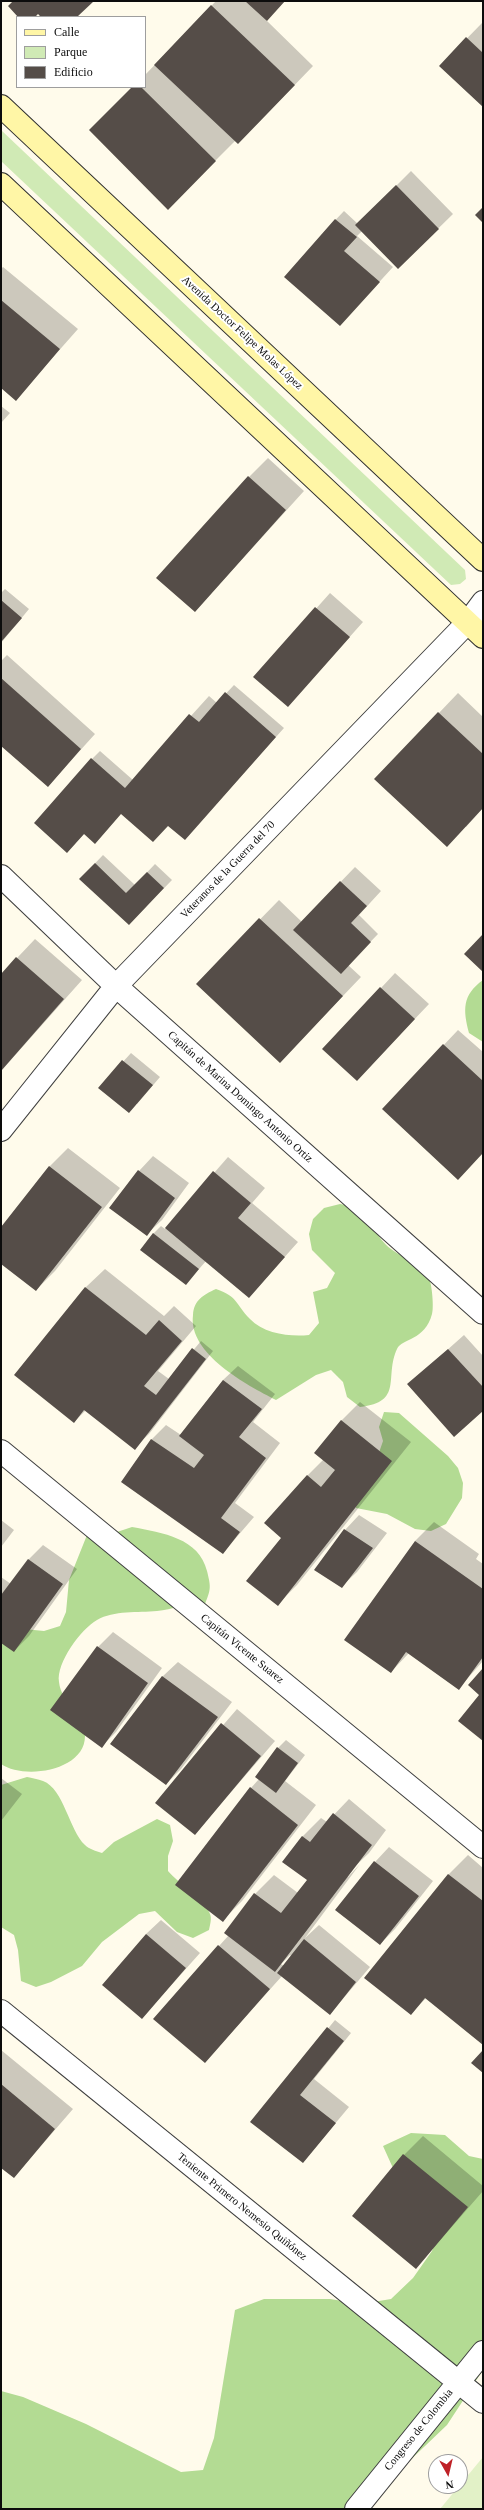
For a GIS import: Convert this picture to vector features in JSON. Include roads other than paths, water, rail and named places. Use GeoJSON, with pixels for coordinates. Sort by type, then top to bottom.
{"type":"FeatureCollection","features":[{"type":"Feature","properties":{"kind":"main road","name":"Avenida Doctor Felipe Molas López"},"geometry":{"type":"LineString","coordinates":[[1,106],[483,560]]}},
{"type":"Feature","properties":{"kind":"main road"},"geometry":{"type":"LineString","coordinates":[[1,184],[475,629]]}},
{"type":"Feature","properties":{"kind":"street","name":"Veteranos de la Guerra del 70"},"geometry":{"type":"LineString","coordinates":[[1,1130],[116,986],[475,629],[483,602]]}},
{"type":"Feature","properties":{"kind":"street","name":"Capitán de Marina Domingo Antonio Ortiz"},"geometry":{"type":"LineString","coordinates":[[1,876],[116,986],[483,1313]]}},
{"type":"Feature","properties":{"kind":"street","name":"Capitán Vicente Suarez"},"geometry":{"type":"LineString","coordinates":[[1,1451],[483,1847]]}},
{"type":"Feature","properties":{"kind":"street","name":"Teniente Primero Nemesio Quiñónez"},"geometry":{"type":"LineString","coordinates":[[1,2011],[483,2402]]}},
{"type":"Feature","properties":{"kind":"street","name":"Congreso de Colombia"},"geometry":{"type":"LineString","coordinates":[[356,2509],[483,2352]]}}]}
